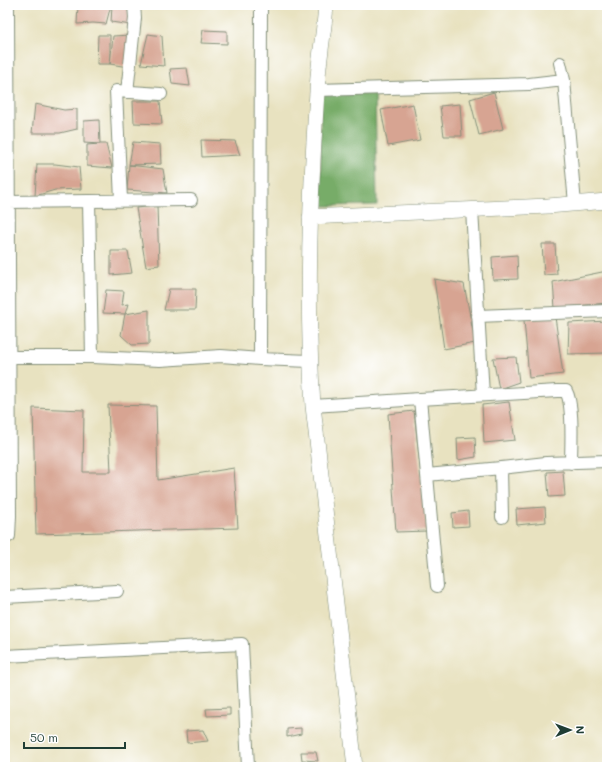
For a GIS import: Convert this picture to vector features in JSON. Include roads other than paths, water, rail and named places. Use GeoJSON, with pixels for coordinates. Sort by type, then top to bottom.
{"type":"FeatureCollection","features":[{"type":"Feature","properties":{"kind":"street"},"geometry":{"type":"LineString","coordinates":[[5,536],[8,536],[10,516],[7,416],[9,357],[7,241],[8,5]]}},
{"type":"Feature","properties":{"kind":"street"},"geometry":{"type":"LineString","coordinates":[[127,92],[135,18],[134,5]]}},
{"type":"Feature","properties":{"kind":"street"},"geometry":{"type":"LineString","coordinates":[[260,359],[261,5]]}},
{"type":"Feature","properties":{"kind":"street"},"geometry":{"type":"LineString","coordinates":[[326,5],[317,90],[310,217],[310,361],[313,406],[355,767]]}},
{"type":"Feature","properties":{"kind":"street"},"geometry":{"type":"LineString","coordinates":[[560,63],[564,80],[575,204]]}},
{"type":"Feature","properties":{"kind":"street"},"geometry":{"type":"LineString","coordinates":[[317,90],[529,84],[564,80]]}},
{"type":"Feature","properties":{"kind":"street"},"geometry":{"type":"LineString","coordinates":[[121,200],[116,91],[161,94]]}},
{"type":"Feature","properties":{"kind":"street"},"geometry":{"type":"LineString","coordinates":[[8,202],[191,200]]}},
{"type":"Feature","properties":{"kind":"street"},"geometry":{"type":"LineString","coordinates":[[89,201],[92,357]]}},
{"type":"Feature","properties":{"kind":"street"},"geometry":{"type":"LineString","coordinates":[[310,217],[472,210],[607,201]]}},
{"type":"Feature","properties":{"kind":"street"},"geometry":{"type":"LineString","coordinates":[[472,210],[483,395]]}},
{"type":"Feature","properties":{"kind":"street"},"geometry":{"type":"LineString","coordinates":[[478,316],[607,311]]}},
{"type":"Feature","properties":{"kind":"street"},"geometry":{"type":"LineString","coordinates":[[9,357],[92,357],[160,360],[221,356],[310,361]]}},
{"type":"Feature","properties":{"kind":"street"},"geometry":{"type":"LineString","coordinates":[[313,406],[420,398],[557,391],[566,392],[569,396],[570,406],[571,462]]}},
{"type":"Feature","properties":{"kind":"street"},"geometry":{"type":"LineString","coordinates":[[420,398],[437,586]]}},
{"type":"Feature","properties":{"kind":"street"},"geometry":{"type":"LineString","coordinates":[[427,475],[546,462],[607,461]]}},
{"type":"Feature","properties":{"kind":"street"},"geometry":{"type":"LineString","coordinates":[[501,468],[502,517]]}},
{"type":"Feature","properties":{"kind":"street"},"geometry":{"type":"LineString","coordinates":[[5,597],[117,591]]}},
{"type":"Feature","properties":{"kind":"street"},"geometry":{"type":"LineString","coordinates":[[5,656],[242,644],[248,767]]}}]}
